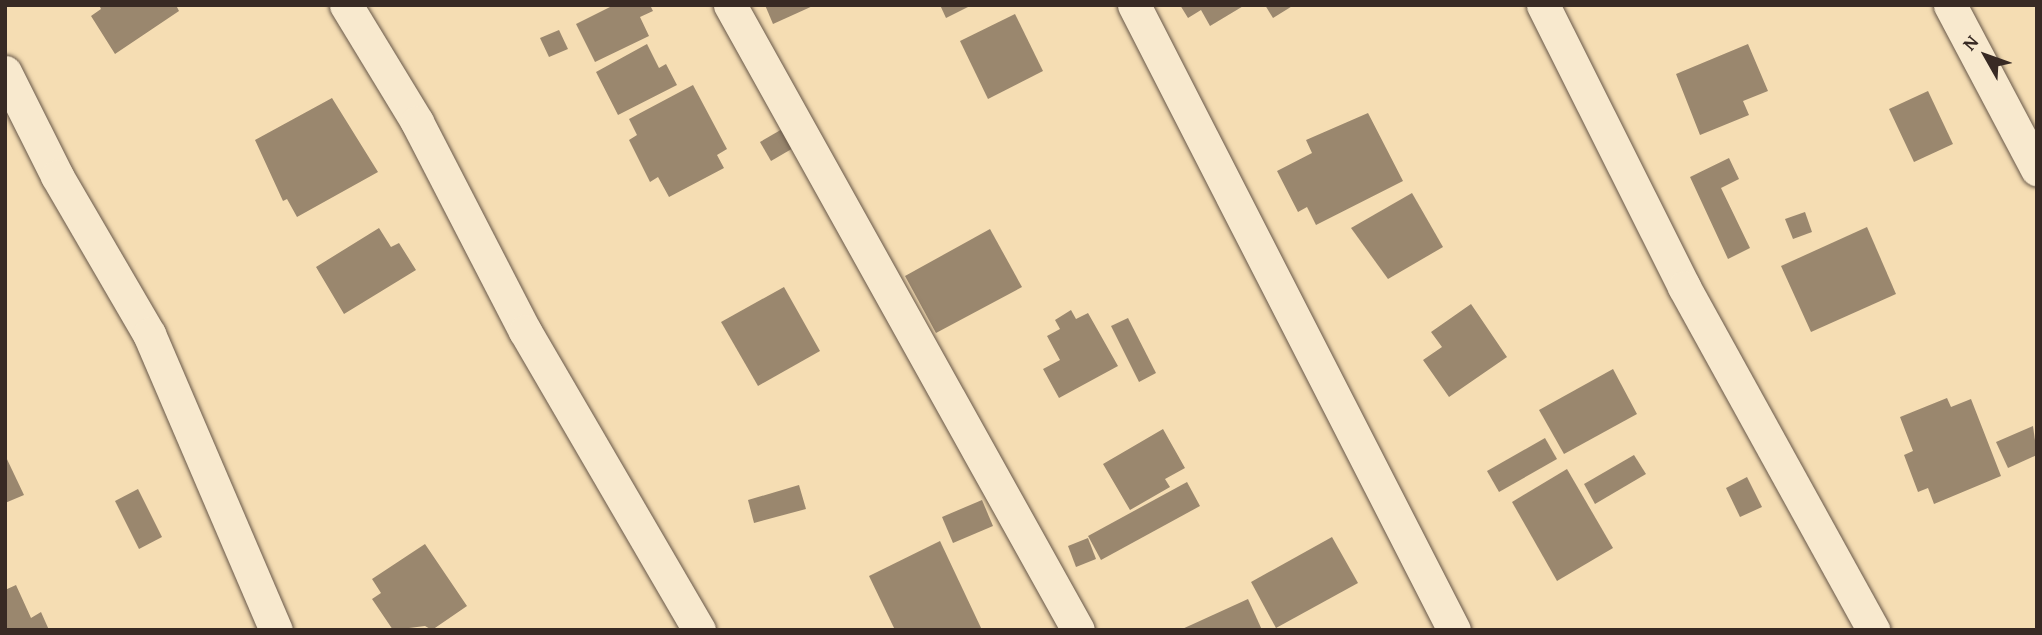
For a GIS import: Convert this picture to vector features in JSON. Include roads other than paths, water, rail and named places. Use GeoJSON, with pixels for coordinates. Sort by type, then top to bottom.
{"type":"FeatureCollection","features":[{"type":"Feature","properties":{"kind":"street"},"geometry":{"type":"LineString","coordinates":[[346,5],[417,122],[525,331],[699,630]]}},
{"type":"Feature","properties":{"kind":"street"},"geometry":{"type":"LineString","coordinates":[[730,5],[1078,630]]}},
{"type":"Feature","properties":{"kind":"street"},"geometry":{"type":"LineString","coordinates":[[1134,5],[1454,630]]}},
{"type":"Feature","properties":{"kind":"street"},"geometry":{"type":"LineString","coordinates":[[1543,5],[1684,287],[1873,630]]}},
{"type":"Feature","properties":{"kind":"street"},"geometry":{"type":"LineString","coordinates":[[1950,5],[2037,169]]}},
{"type":"Feature","properties":{"kind":"street"},"geometry":{"type":"LineString","coordinates":[[5,72],[57,176],[149,334],[276,630]]}}]}
